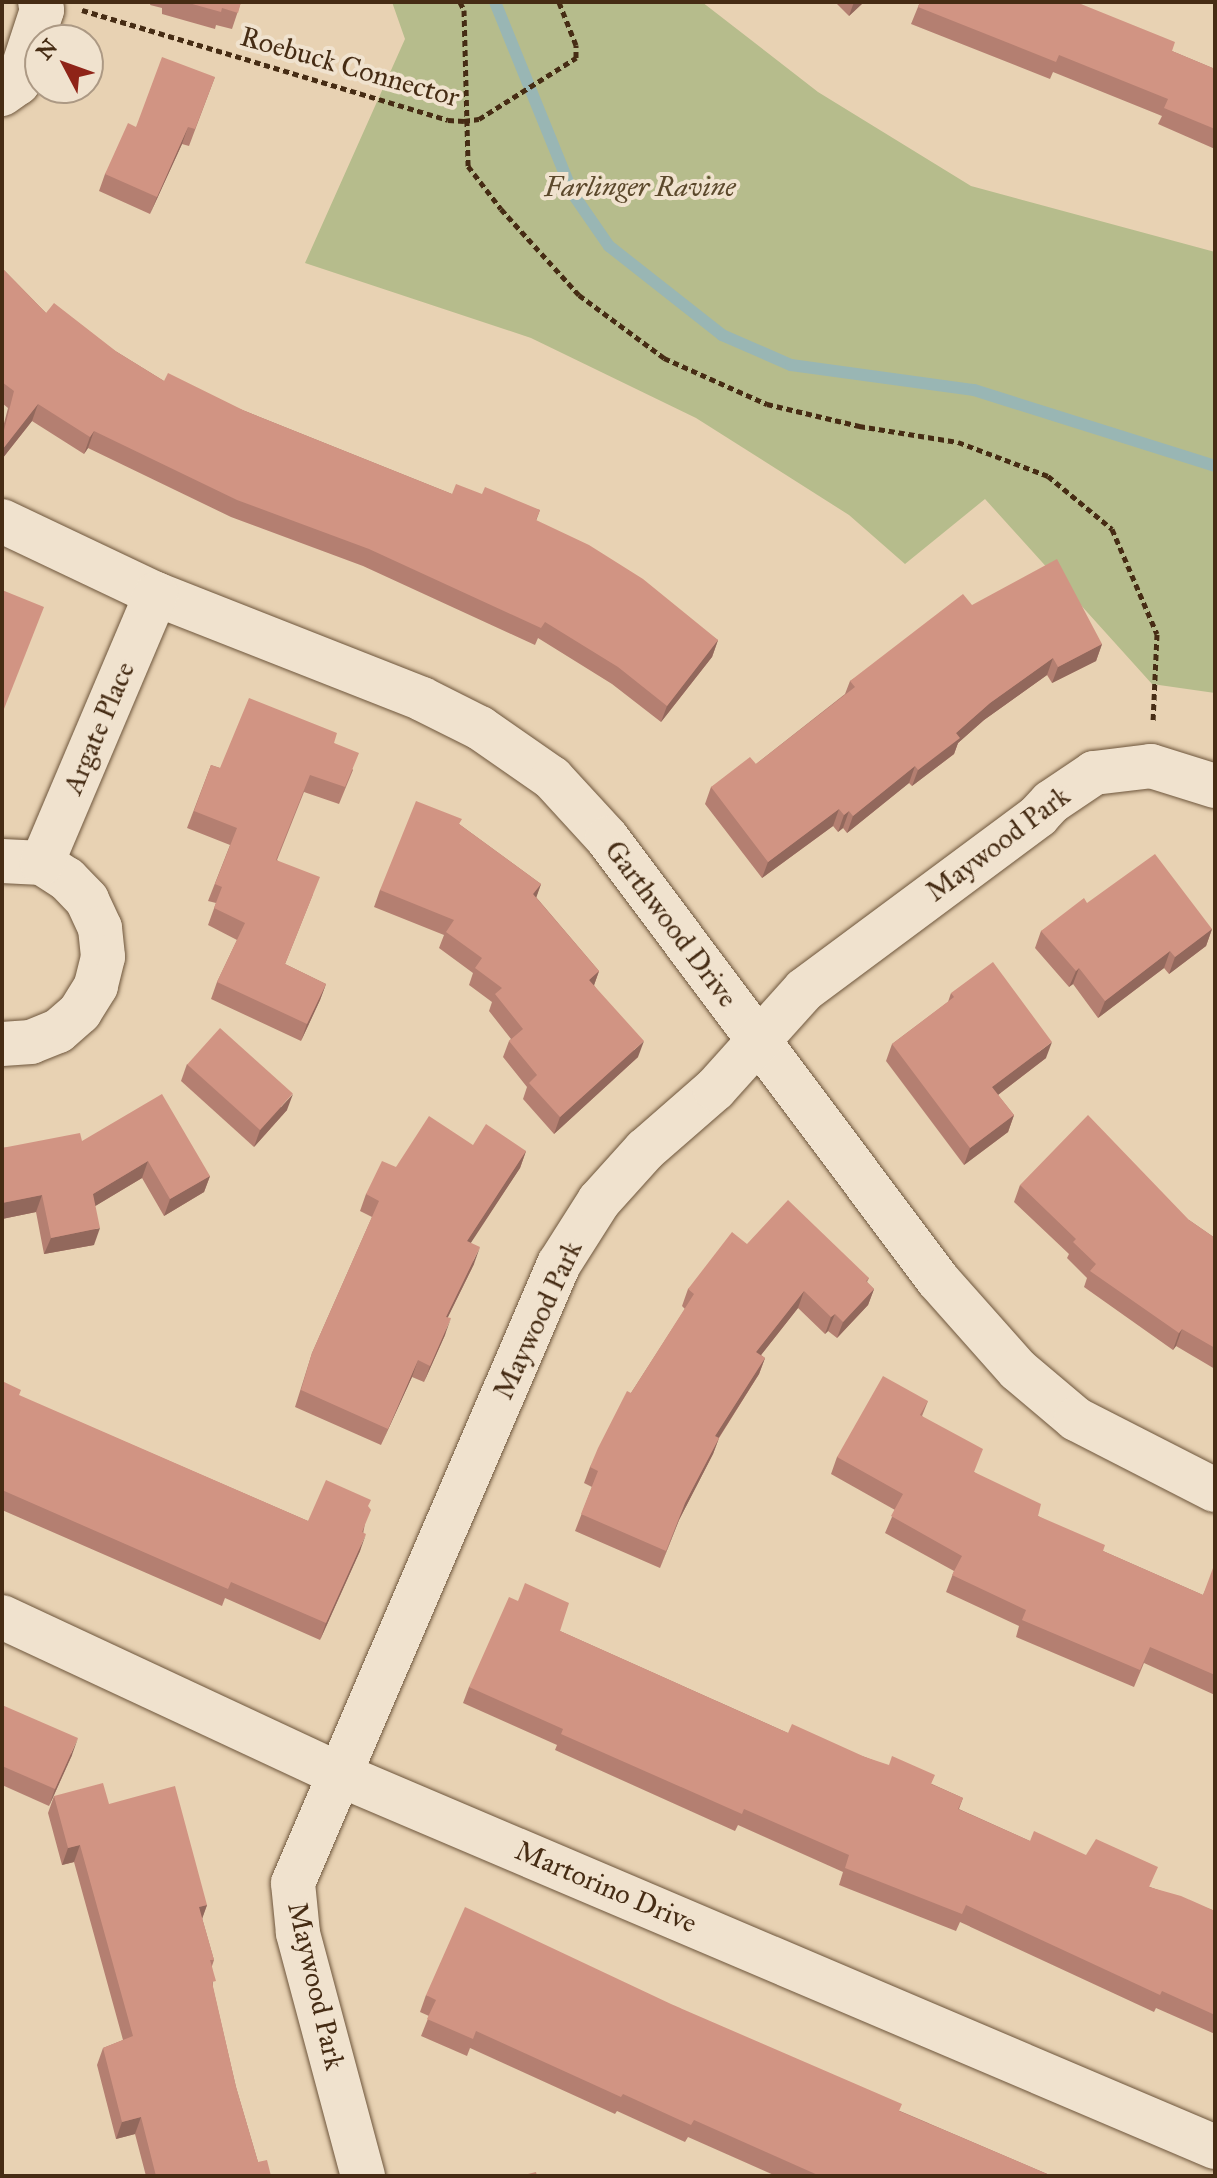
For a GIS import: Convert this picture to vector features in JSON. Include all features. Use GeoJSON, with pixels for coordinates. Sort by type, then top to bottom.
{"type":"FeatureCollection","features":[{"type":"Feature","properties":{"kind":"street"},"geometry":{"type":"LineString","coordinates":[[2,94],[18,83],[41,6]]}},
{"type":"Feature","properties":{"kind":"street","name":"Garthwood Drive"},"geometry":{"type":"LineString","coordinates":[[2,521],[156,594],[422,699],[480,728],[552,778],[607,838],[938,1280],[1018,1370],[1076,1419],[1215,1490]]}},
{"type":"Feature","properties":{"kind":"street","name":"Argate Place"},"geometry":{"type":"LineString","coordinates":[[2,1044],[31,1042],[58,1031],[80,1012],[96,986],[103,957],[100,928],[87,900],[67,879],[22,862],[156,594]]}},
{"type":"Feature","properties":{"kind":"street","name":"Maywood Park"},"geometry":{"type":"LineString","coordinates":[[363,2176],[298,1933],[293,1883],[559,1264],[599,1201],[636,1160],[715,1089],[804,990],[1038,816],[1051,802],[1094,773],[1151,766],[1215,786]]}},
{"type":"Feature","properties":{"kind":"street","name":"Martorino Drive"},"geometry":{"type":"LineString","coordinates":[[2,1617],[338,1774],[1215,2147]]}},
{"type":"Feature","properties":{"kind":"path"},"geometry":{"type":"LineString","coordinates":[[460,2],[464,10],[464,121],[468,166],[501,209],[579,295],[664,358],[767,404],[859,426],[958,442],[1048,476],[1112,529],[1157,634],[1151,766]]}},
{"type":"Feature","properties":{"kind":"path","name":"Roebuck Connector"},"geometry":{"type":"LineString","coordinates":[[41,6],[84,10],[448,120],[464,121],[479,119],[576,58],[576,45],[559,2]]}},
{"type":"Feature","properties":{"kind":"green space","name":"Farlinger Ravine"},"geometry":{"type":"Polygon","coordinates":[[[392,2],[702,2],[818,92],[971,186],[1215,252],[1215,693],[1152,684],[985,499],[905,564],[849,515],[696,418],[531,338],[305,263],[405,39],[392,2]]]}},
{"type":"Feature","properties":{"kind":"building"},"geometry":{"type":"Polygon","coordinates":[[[185,2],[241,2],[238,13],[222,8],[221,12],[185,2]]]}},
{"type":"Feature","properties":{"kind":"building"},"geometry":{"type":"Polygon","coordinates":[[[920,2],[1076,2],[1175,42],[1172,51],[1215,69],[1215,129],[1164,108],[1168,99],[1059,55],[1056,62],[918,7],[920,2]]]}},
{"type":"Feature","properties":{"kind":"building"},"geometry":{"type":"Polygon","coordinates":[[[162,57],[215,77],[195,129],[188,127],[157,197],[105,174],[128,123],[136,127],[162,57]]]}},
{"type":"Feature","properties":{"kind":"building"},"geometry":{"type":"Polygon","coordinates":[[[2,268],[46,313],[54,303],[117,352],[164,381],[168,373],[245,411],[452,494],[456,484],[482,494],[485,487],[540,510],[536,520],[589,545],[643,579],[718,640],[667,706],[618,667],[545,622],[541,628],[369,549],[237,500],[94,431],[90,437],[38,404],[2,450],[14,391],[2,382],[2,268]]]}},
{"type":"Feature","properties":{"kind":"building"},"geometry":{"type":"Polygon","coordinates":[[[1057,559],[1102,644],[1058,667],[1053,658],[990,703],[956,733],[960,738],[918,770],[915,766],[853,816],[849,811],[844,815],[839,809],[768,862],[711,787],[750,757],[756,764],[855,687],[850,681],[963,594],[972,605],[1057,559]]]}},
{"type":"Feature","properties":{"kind":"building"},"geometry":{"type":"Polygon","coordinates":[[[2,590],[44,607],[2,714],[2,590]]]}},
{"type":"Feature","properties":{"kind":"building"},"geometry":{"type":"Polygon","coordinates":[[[249,698],[337,733],[334,743],[359,753],[345,787],[310,775],[276,860],[320,877],[285,964],[326,984],[307,1024],[217,982],[245,923],[214,908],[222,887],[215,884],[237,828],[194,811],[211,765],[220,768],[249,698]]]}},
{"type":"Feature","properties":{"kind":"building"},"geometry":{"type":"Polygon","coordinates":[[[416,801],[462,819],[459,824],[541,884],[533,894],[599,971],[589,980],[644,1041],[560,1117],[529,1083],[537,1075],[509,1041],[523,1029],[495,994],[502,988],[475,968],[482,958],[446,932],[454,920],[380,890],[416,801]]]}},
{"type":"Feature","properties":{"kind":"building"},"geometry":{"type":"Polygon","coordinates":[[[1155,854],[1212,929],[1175,957],[1170,951],[1105,1001],[1079,968],[1076,971],[1041,931],[1084,898],[1087,903],[1155,854]]]}},
{"type":"Feature","properties":{"kind":"building"},"geometry":{"type":"Polygon","coordinates":[[[993,962],[1052,1042],[992,1087],[1014,1115],[970,1148],[892,1044],[954,997],[951,993],[993,962]]]}},
{"type":"Feature","properties":{"kind":"building"},"geometry":{"type":"Polygon","coordinates":[[[220,1028],[293,1094],[260,1130],[187,1064],[220,1028]]]}},
{"type":"Feature","properties":{"kind":"building"},"geometry":{"type":"Polygon","coordinates":[[[162,1094],[210,1176],[170,1199],[148,1161],[93,1194],[100,1228],[51,1238],[42,1195],[2,1203],[2,1148],[80,1133],[82,1141],[162,1094]]]}},
{"type":"Feature","properties":{"kind":"building"},"geometry":{"type":"Polygon","coordinates":[[[1088,1115],[1189,1220],[1215,1238],[1215,1348],[1182,1329],[1179,1333],[1090,1271],[1096,1264],[1073,1242],[1076,1239],[1020,1185],[1088,1115]]]}},
{"type":"Feature","properties":{"kind":"building"},"geometry":{"type":"Polygon","coordinates":[[[429,1116],[473,1145],[486,1124],[526,1151],[467,1241],[480,1247],[446,1317],[451,1318],[430,1366],[418,1360],[388,1429],[301,1390],[312,1353],[379,1201],[366,1194],[382,1161],[396,1167],[429,1116]]]}},
{"type":"Feature","properties":{"kind":"building"},"geometry":{"type":"Polygon","coordinates":[[[788,1200],[869,1278],[866,1281],[874,1289],[843,1322],[835,1314],[831,1317],[804,1291],[756,1352],[765,1358],[715,1436],[719,1438],[685,1503],[666,1551],[581,1514],[598,1471],[590,1467],[598,1448],[627,1391],[631,1393],[694,1294],[688,1289],[732,1232],[747,1244],[788,1200]]]}},
{"type":"Feature","properties":{"kind":"building"},"geometry":{"type":"Polygon","coordinates":[[[883,1376],[928,1401],[920,1415],[983,1449],[974,1472],[1041,1504],[1038,1516],[1105,1545],[1103,1551],[1203,1595],[1215,1569],[1215,1675],[1150,1647],[1140,1670],[1022,1620],[1026,1610],[952,1575],[962,1556],[891,1516],[903,1494],[837,1457],[883,1376]]]}},
{"type":"Feature","properties":{"kind":"building"},"geometry":{"type":"Polygon","coordinates":[[[2,1381],[21,1390],[19,1395],[308,1521],[326,1480],[371,1500],[368,1506],[371,1510],[362,1532],[366,1534],[326,1623],[231,1582],[228,1589],[2,1490],[2,1381]]]}},
{"type":"Feature","properties":{"kind":"building"},"geometry":{"type":"Polygon","coordinates":[[[525,1583],[569,1603],[560,1631],[788,1733],[792,1724],[865,1757],[889,1765],[892,1756],[935,1775],[931,1784],[963,1798],[958,1809],[1030,1841],[1034,1831],[1086,1855],[1096,1839],[1158,1867],[1149,1887],[1181,1896],[1215,1911],[1215,2015],[1162,1991],[1160,1995],[966,1905],[962,1914],[845,1868],[849,1855],[744,1809],[742,1814],[561,1734],[563,1729],[469,1687],[509,1597],[518,1601],[525,1583]]]}},
{"type":"Feature","properties":{"kind":"building"},"geometry":{"type":"Polygon","coordinates":[[[2,1705],[78,1738],[55,1789],[2,1766],[2,1705]]]}},
{"type":"Feature","properties":{"kind":"building"},"geometry":{"type":"Polygon","coordinates":[[[103,1783],[109,1804],[175,1786],[207,1905],[199,1907],[214,1960],[210,1960],[216,1981],[212,1982],[236,2087],[258,2162],[267,2160],[271,2176],[156,2176],[141,2117],[122,2122],[103,2048],[133,2036],[80,1845],[68,1848],[54,1796],[103,1783]]]}},
{"type":"Feature","properties":{"kind":"building"},"geometry":{"type":"Polygon","coordinates":[[[465,1907],[671,2004],[902,2104],[899,2111],[1052,2176],[820,2176],[694,2120],[691,2125],[623,2094],[621,2097],[476,2031],[473,2039],[427,2019],[436,2000],[426,1995],[465,1907]]]}},
{"type":"Feature","properties":{"kind":"waterway"},"geometry":{"type":"LineString","coordinates":[[495,2],[573,194],[609,246],[722,335],[791,365],[974,390],[1215,466]]}}]}
